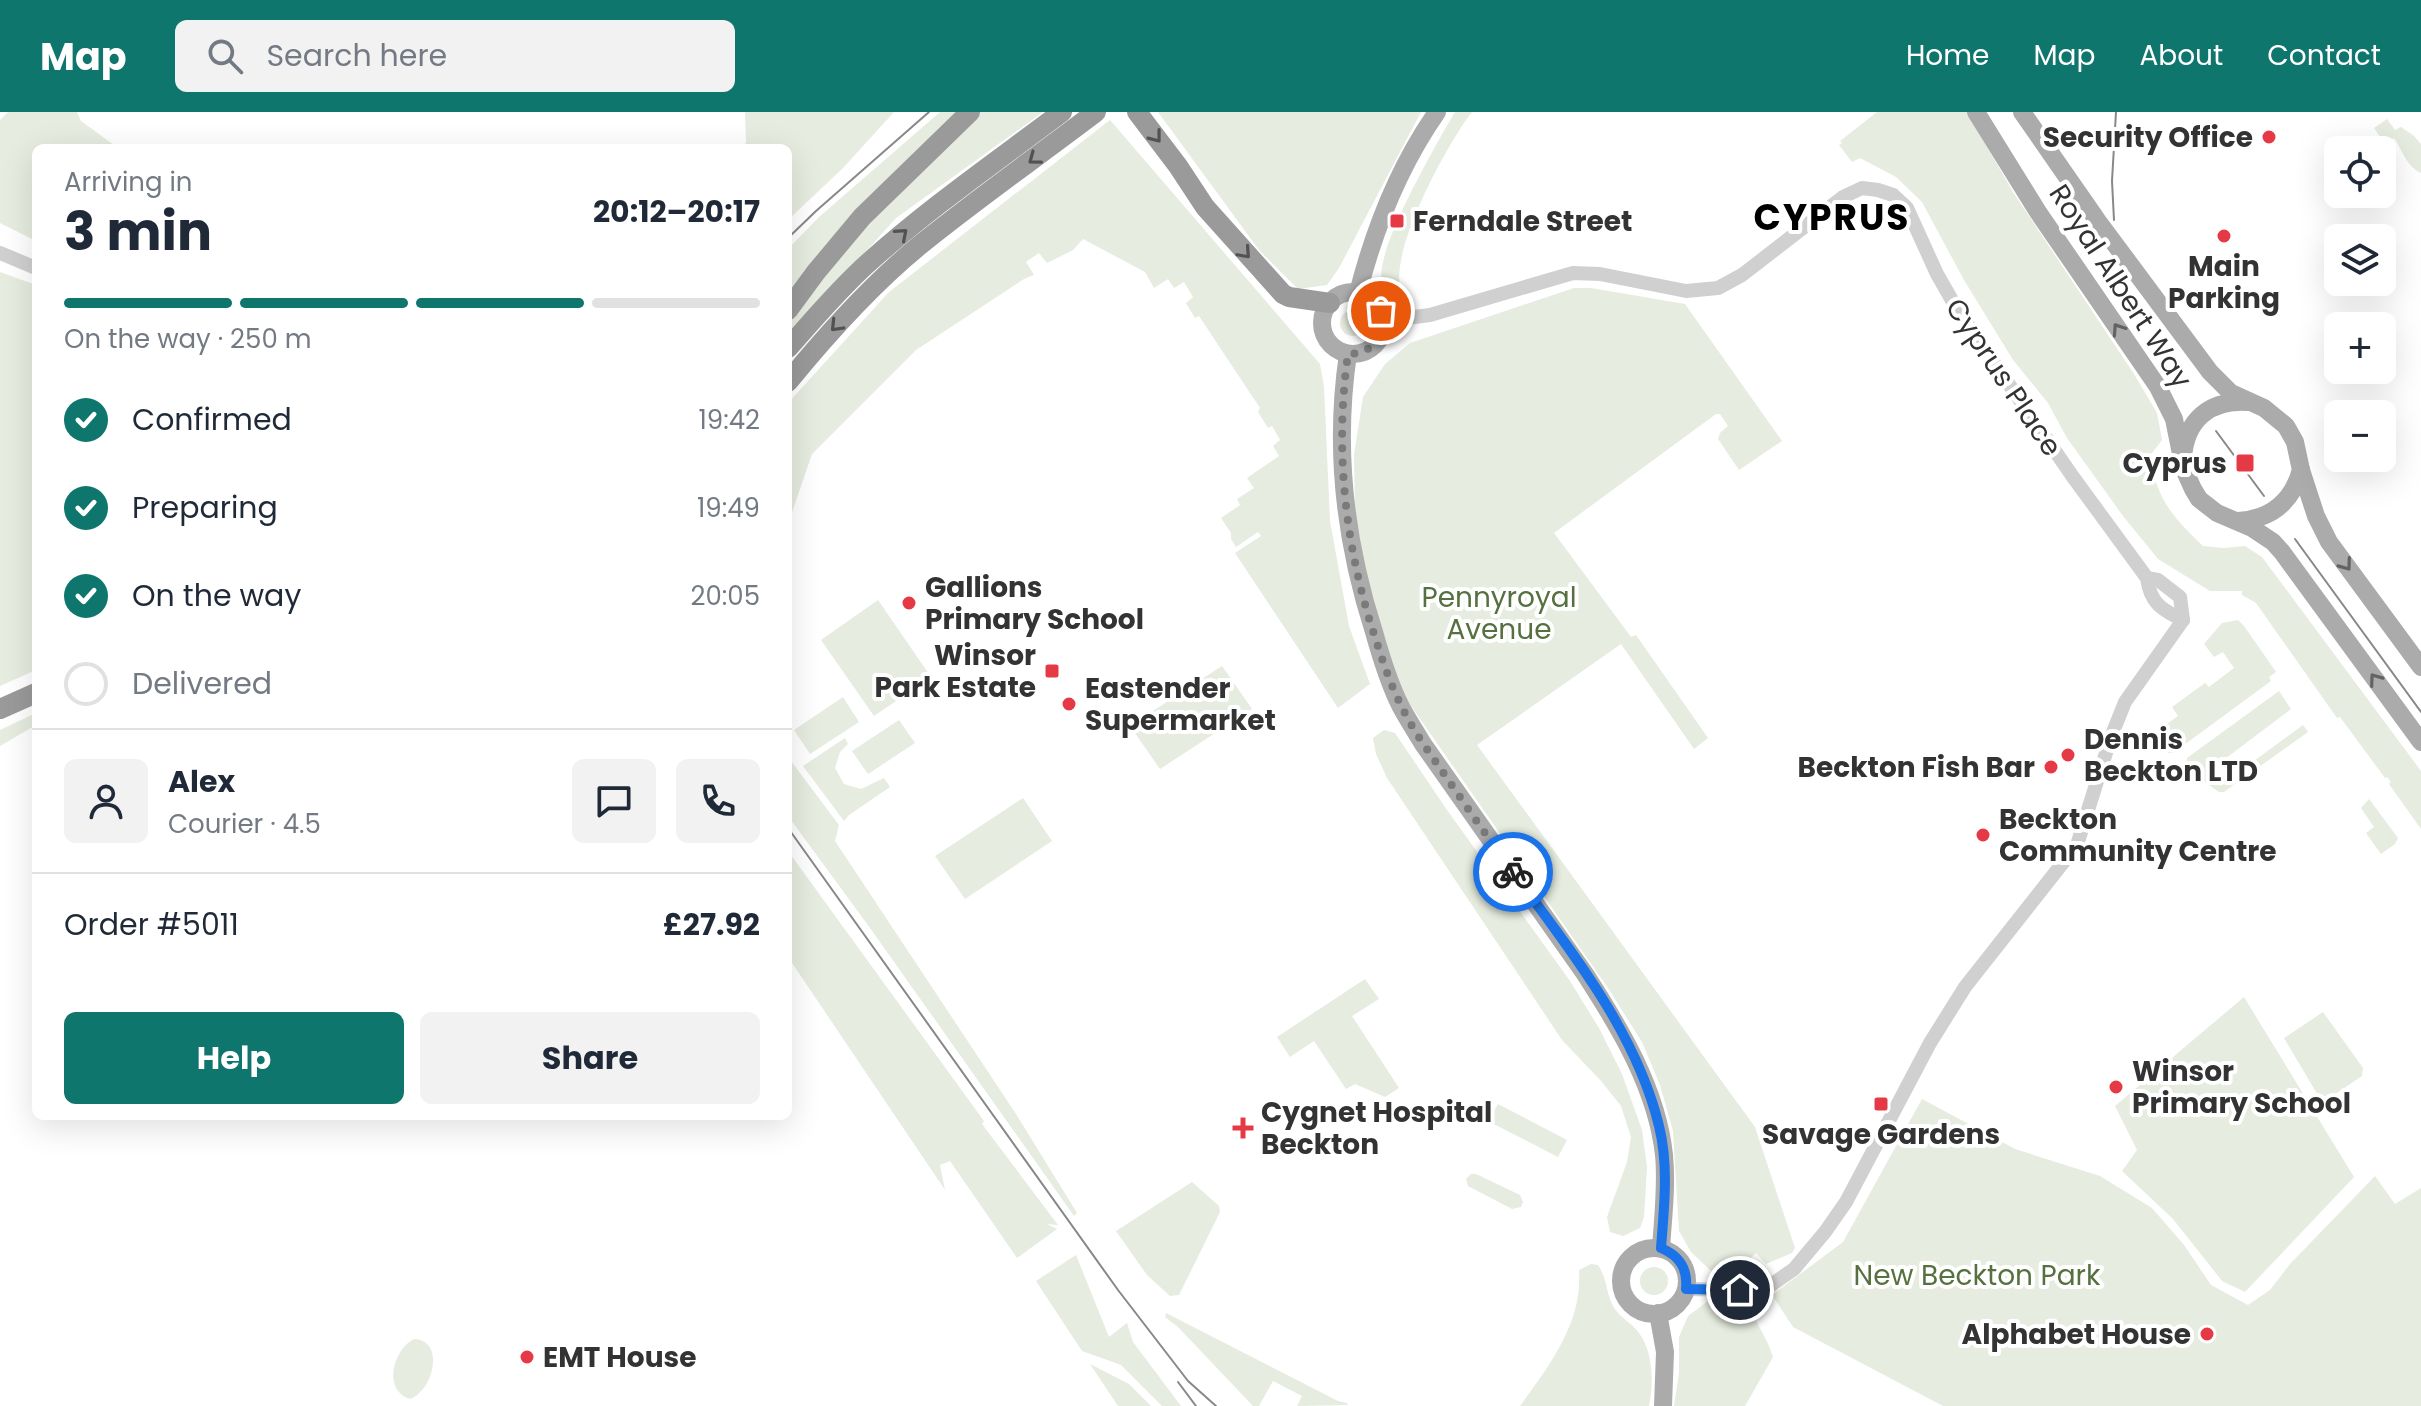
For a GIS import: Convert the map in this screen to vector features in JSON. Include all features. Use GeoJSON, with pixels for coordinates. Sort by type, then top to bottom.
{"type":"FeatureCollection","features":[{"type":"Feature","properties":{"kind":"highway"},"geometry":{"type":"LineString","coordinates":[[792,305],[845,237],[970,112]]}},
{"type":"Feature","properties":{"kind":"highway"},"geometry":{"type":"LineString","coordinates":[[792,344],[846,285],[902,234],[1062,112]]}},
{"type":"Feature","properties":{"kind":"highway"},"geometry":{"type":"LineString","coordinates":[[792,377],[822,340],[919,246],[1096,112]]}},
{"type":"Feature","properties":{"kind":"highway"},"geometry":{"type":"LineString","coordinates":[[1137,112],[1205,207],[1283,294],[1330,303]]}},
{"type":"Feature","properties":{"kind":"highway"},"geometry":{"type":"LineString","coordinates":[[0,709],[32,695]]}},
{"type":"Feature","properties":{"kind":"main road"},"geometry":{"type":"LineString","coordinates":[[1358,293],[1371,248],[1393,194],[1413,151],[1437,112]]}},
{"type":"Feature","properties":{"kind":"main road","name":"Royal Albert Way"},"geometry":{"type":"LineString","coordinates":[[1976,112],[2038,212],[2158,387],[2174,419],[2188,479],[2199,499],[2217,513],[2273,542],[2421,742]]}},
{"type":"Feature","properties":{"kind":"main road","name":"Royal Albert Way"},"geometry":{"type":"LineString","coordinates":[[2022,112],[2097,220],[2220,383],[2247,402],[2272,413],[2286,426],[2295,442],[2316,516],[2329,542],[2421,667]]}},
{"type":"Feature","properties":{"kind":"main road"},"geometry":{"type":"LineString","coordinates":[[1343,294],[1368,296],[1376,303],[1384,321],[1377,342],[1359,353],[1348,354],[1335,348],[1325,337],[1322,323],[1330,303],[1343,294]]}},
{"type":"Feature","properties":{"kind":"main road"},"geometry":{"type":"LineString","coordinates":[[1348,354],[1342,458],[1345,499],[1358,579],[1378,646],[1401,707],[1423,744],[1585,974],[1609,1010],[1635,1062],[1659,1126],[1664,1155],[1661,1248]]}},
{"type":"Feature","properties":{"kind":"main road"},"geometry":{"type":"LineString","coordinates":[[2183,457],[2189,431],[2207,410],[2233,401],[2247,402]]}},
{"type":"Feature","properties":{"kind":"main road"},"geometry":{"type":"LineString","coordinates":[[2245,525],[2279,508],[2290,497],[2301,470]]}},
{"type":"Feature","properties":{"kind":"main road"},"geometry":{"type":"LineString","coordinates":[[1651,1248],[1661,1248],[1679,1259],[1687,1278],[1686,1289],[1676,1305],[1658,1313],[1646,1313],[1626,1299],[1621,1275],[1632,1256],[1651,1248]]}},
{"type":"Feature","properties":{"kind":"main road"},"geometry":{"type":"LineString","coordinates":[[1658,1313],[1665,1352],[1663,1406]]}},
{"type":"Feature","properties":{"kind":"street","name":"Cyprus Place"},"geometry":{"type":"LineString","coordinates":[[1384,321],[1430,315],[1573,273],[1600,274],[1686,291],[1718,288],[1754,266],[1843,197],[1862,188],[1893,195],[1907,208],[1957,309],[2147,578],[2148,589],[2161,609],[2183,620]]}},
{"type":"Feature","properties":{"kind":"street"},"geometry":{"type":"LineString","coordinates":[[1,252],[32,266]]}},
{"type":"Feature","properties":{"kind":"street","name":"Cyprus Place"},"geometry":{"type":"LineString","coordinates":[[2147,578],[2158,580],[2180,597],[2183,620]]}},
{"type":"Feature","properties":{"kind":"street"},"geometry":{"type":"LineString","coordinates":[[1686,1289],[1740,1290],[1771,1285],[1794,1269],[1825,1232],[1846,1202],[1930,1043],[1965,987],[2077,845],[2125,702],[2183,620]]}},
{"type":"Feature","properties":{"kind":"green space"},"geometry":{"type":"Polygon","coordinates":[[[8,112],[77,112],[81,121],[113,144],[32,144],[32,239],[0,223],[0,120],[8,112]]]}},
{"type":"Feature","properties":{"kind":"green space"},"geometry":{"type":"Polygon","coordinates":[[[745,112],[894,112],[843,168],[792,216],[792,144],[746,143],[745,112]]]}},
{"type":"Feature","properties":{"kind":"green space"},"geometry":{"type":"Polygon","coordinates":[[[940,112],[1043,112],[896,218],[792,334],[792,245],[819,217],[940,112]]]}},
{"type":"Feature","properties":{"kind":"green space"},"geometry":{"type":"Polygon","coordinates":[[[1158,112],[1421,112],[1339,268],[1327,285],[1298,289],[1259,250],[1158,112]]]}},
{"type":"Feature","properties":{"kind":"green space"},"geometry":{"type":"Polygon","coordinates":[[[1455,112],[1472,112],[1436,171],[1413,222],[1400,268],[1401,288],[1408,303],[1397,304],[1398,299],[1382,281],[1382,266],[1388,246],[1409,196],[1455,112]]]}},
{"type":"Feature","properties":{"kind":"green space"},"geometry":{"type":"Polygon","coordinates":[[[1877,112],[1967,112],[2013,192],[2157,413],[2162,440],[2149,457],[2157,486],[2168,507],[2203,546],[2245,546],[2262,557],[2421,771],[2421,829],[2389,784],[2391,782],[2340,717],[2337,718],[2256,603],[2242,595],[2242,591],[2210,591],[2158,559],[2123,516],[2067,438],[2048,403],[2013,360],[1964,280],[1922,202],[1896,177],[1860,158],[1852,162],[1839,145],[1877,112]]]}},
{"type":"Feature","properties":{"kind":"green space"},"geometry":{"type":"Polygon","coordinates":[[[2387,119],[2395,130],[2401,127],[2414,136],[2421,144],[2421,173],[2408,162],[2396,136],[2380,136],[2374,128],[2387,119]]]}},
{"type":"Feature","properties":{"kind":"green space"},"geometry":{"type":"Polygon","coordinates":[[[1110,120],[1320,364],[1324,387],[1330,521],[1349,626],[1370,684],[1338,708],[1235,553],[1261,536],[1258,532],[1236,547],[1221,518],[1240,505],[1237,499],[1254,488],[1247,478],[1279,456],[1273,446],[1280,440],[1272,426],[1268,428],[1258,412],[1260,408],[1199,316],[1195,318],[1186,303],[1193,297],[1184,282],[1174,288],[1168,279],[1154,288],[1145,272],[1083,239],[1073,250],[1047,263],[1039,253],[1026,262],[1034,275],[916,350],[812,454],[792,512],[792,399],[889,292],[1110,120]]]}},
{"type":"Feature","properties":{"kind":"green space"},"geometry":{"type":"Polygon","coordinates":[[[0,272],[32,284],[32,672],[0,686],[0,272]]]}},
{"type":"Feature","properties":{"kind":"green space","name":"Pennyroyal Avenue"},"geometry":{"type":"Polygon","coordinates":[[[1574,288],[1591,288],[1685,304],[1782,441],[1739,470],[1718,439],[1728,426],[1720,414],[1716,414],[1554,533],[1631,637],[1636,635],[1708,738],[1694,749],[1621,644],[1477,745],[1755,1127],[1795,1248],[1792,1253],[1766,1264],[1756,1253],[1730,1278],[1710,1270],[1691,1252],[1679,1231],[1673,1131],[1660,1085],[1642,1042],[1608,988],[1404,696],[1364,579],[1355,507],[1354,455],[1363,397],[1385,364],[1410,343],[1574,288]]]}},
{"type":"Feature","properties":{"kind":"green space"},"geometry":{"type":"Polygon","coordinates":[[[1353,310],[1362,314],[1366,323],[1362,332],[1353,336],[1344,332],[1340,323],[1344,314],[1353,310]]]}},
{"type":"Feature","properties":{"kind":"green space"},"geometry":{"type":"Polygon","coordinates":[[[878,600],[931,677],[874,716],[821,640],[878,600]]]}},
{"type":"Feature","properties":{"kind":"green space"},"geometry":{"type":"Polygon","coordinates":[[[2238,620],[2276,672],[2269,677],[2271,681],[2173,753],[2161,753],[2154,748],[2155,744],[2149,737],[2178,716],[2172,707],[2205,683],[2209,687],[2234,668],[2223,652],[2214,657],[2204,644],[2222,623],[2238,620]]]}},
{"type":"Feature","properties":{"kind":"green space"},"geometry":{"type":"Polygon","coordinates":[[[1222,666],[1252,709],[1160,769],[1130,726],[1222,666]]]}},
{"type":"Feature","properties":{"kind":"green space"},"geometry":{"type":"Polygon","coordinates":[[[2279,691],[2291,709],[2209,771],[2220,786],[2303,725],[2308,732],[2224,792],[2219,792],[2186,769],[2187,758],[2279,691]]]}},
{"type":"Feature","properties":{"kind":"green space"},"geometry":{"type":"Polygon","coordinates":[[[843,697],[859,722],[810,754],[794,730],[843,697]]]}},
{"type":"Feature","properties":{"kind":"green space"},"geometry":{"type":"Polygon","coordinates":[[[32,715],[32,727],[0,746],[0,730],[32,715]]]}},
{"type":"Feature","properties":{"kind":"green space"},"geometry":{"type":"Polygon","coordinates":[[[899,720],[915,743],[868,774],[852,751],[899,720]]]}},
{"type":"Feature","properties":{"kind":"green space"},"geometry":{"type":"Polygon","coordinates":[[[1384,730],[1395,733],[1570,981],[1599,1028],[1622,1074],[1642,1130],[1647,1167],[1644,1217],[1640,1228],[1623,1236],[1610,1232],[1607,1217],[1627,1162],[1631,1137],[1621,1106],[1562,1040],[1387,778],[1376,754],[1373,738],[1384,730]]]}},
{"type":"Feature","properties":{"kind":"green space"},"geometry":{"type":"Polygon","coordinates":[[[845,738],[848,744],[840,752],[835,768],[844,784],[861,789],[884,778],[890,787],[844,821],[803,766],[845,738]]]}},
{"type":"Feature","properties":{"kind":"green space"},"geometry":{"type":"Polygon","coordinates":[[[792,762],[839,825],[835,841],[1016,1114],[1077,1213],[1074,1216],[792,821],[792,762]]]}},
{"type":"Feature","properties":{"kind":"green space"},"geometry":{"type":"Polygon","coordinates":[[[1023,798],[1052,841],[965,899],[935,856],[1023,798]]]}},
{"type":"Feature","properties":{"kind":"green space"},"geometry":{"type":"Polygon","coordinates":[[[2369,799],[2398,838],[2381,854],[2366,833],[2374,827],[2361,808],[2369,799]]]}},
{"type":"Feature","properties":{"kind":"green space"},"geometry":{"type":"Polygon","coordinates":[[[792,857],[984,1121],[982,1124],[1058,1225],[1047,1224],[1057,1229],[1017,1258],[950,1161],[940,1165],[945,1190],[792,963],[792,857]]]}},
{"type":"Feature","properties":{"kind":"green space"},"geometry":{"type":"Polygon","coordinates":[[[1365,979],[1379,999],[1352,1016],[1399,1088],[1385,1097],[1355,1084],[1346,1089],[1314,1041],[1290,1057],[1277,1037],[1365,979]]]}},
{"type":"Feature","properties":{"kind":"green space"},"geometry":{"type":"Polygon","coordinates":[[[2244,997],[2354,1177],[2245,1292],[2222,1281],[2173,1219],[2122,1171],[2137,1150],[2115,1106],[2244,997]]]}},
{"type":"Feature","properties":{"kind":"green space"},"geometry":{"type":"Polygon","coordinates":[[[2323,1012],[2363,1068],[2362,1076],[2325,1101],[2316,1092],[2284,1038],[2323,1012]]]}},
{"type":"Feature","properties":{"kind":"green space","name":"New Beckton Park"},"geometry":{"type":"Polygon","coordinates":[[[1922,1099],[2015,1149],[2100,1176],[2152,1208],[2184,1245],[2211,1285],[2248,1305],[2270,1290],[2290,1264],[2375,1176],[2395,1204],[2421,1188],[2421,1406],[1943,1406],[1793,1327],[1772,1295],[1843,1242],[1922,1099]]]}},
{"type":"Feature","properties":{"kind":"green space"},"geometry":{"type":"Polygon","coordinates":[[[1498,1104],[1567,1140],[1558,1157],[1488,1121],[1498,1104]]]}},
{"type":"Feature","properties":{"kind":"green space"},"geometry":{"type":"Polygon","coordinates":[[[1471,1174],[1520,1195],[1523,1202],[1521,1207],[1512,1209],[1468,1186],[1466,1179],[1471,1174]]]}},
{"type":"Feature","properties":{"kind":"green space"},"geometry":{"type":"Polygon","coordinates":[[[1192,1182],[1219,1206],[1220,1212],[1179,1295],[1170,1296],[1147,1275],[1116,1231],[1192,1182]]]}},
{"type":"Feature","properties":{"kind":"green space"},"geometry":{"type":"Polygon","coordinates":[[[1076,1255],[1109,1337],[1127,1323],[1133,1342],[1181,1406],[1162,1406],[1121,1365],[1082,1351],[1036,1281],[1076,1255]]]}},
{"type":"Feature","properties":{"kind":"green space"},"geometry":{"type":"Polygon","coordinates":[[[1591,1264],[1598,1265],[1613,1306],[1644,1340],[1652,1378],[1649,1406],[1520,1406],[1562,1342],[1576,1308],[1579,1270],[1591,1264]]]}},
{"type":"Feature","properties":{"kind":"green space"},"geometry":{"type":"Polygon","coordinates":[[[1654,1267],[1664,1271],[1668,1281],[1664,1291],[1654,1295],[1644,1291],[1640,1281],[1644,1271],[1654,1267]]]}},
{"type":"Feature","properties":{"kind":"green space"},"geometry":{"type":"Polygon","coordinates":[[[1708,1301],[1746,1302],[1771,1351],[1773,1357],[1745,1406],[1674,1406],[1679,1373],[1679,1337],[1688,1316],[1708,1301]]]}},
{"type":"Feature","properties":{"kind":"green space"},"geometry":{"type":"Polygon","coordinates":[[[1166,1313],[1348,1405],[1297,1406],[1302,1396],[1273,1381],[1259,1406],[1253,1406],[1165,1317],[1166,1313]]]}},
{"type":"Feature","properties":{"kind":"green space"},"geometry":{"type":"Polygon","coordinates":[[[414,1339],[424,1341],[430,1348],[433,1366],[425,1386],[410,1399],[401,1394],[393,1379],[396,1360],[414,1339]]]}},
{"type":"Feature","properties":{"kind":"green space"},"geometry":{"type":"Polygon","coordinates":[[[1090,1364],[1129,1384],[1151,1406],[1118,1406],[1090,1364]]]}},
{"type":"Feature","properties":{"kind":"tram line"},"geometry":{"type":"LineString","coordinates":[[792,234],[929,112]]}},
{"type":"Feature","properties":{"kind":"tram line"},"geometry":{"type":"LineString","coordinates":[[2114,220],[2112,181],[2116,112]]}},
{"type":"Feature","properties":{"kind":"tram line"},"geometry":{"type":"LineString","coordinates":[[2216,431],[2264,496]]}},
{"type":"Feature","properties":{"kind":"tram line"},"geometry":{"type":"LineString","coordinates":[[2295,539],[2421,712]]}},
{"type":"Feature","properties":{"kind":"tram line"},"geometry":{"type":"LineString","coordinates":[[792,834],[1118,1290],[1188,1381],[1216,1406]]}},
{"type":"Feature","properties":{"kind":"tram line"},"geometry":{"type":"LineString","coordinates":[[1178,1382],[1196,1406]]}},
{"type":"Feature","properties":{"kind":"way so far"},"geometry":{"type":"LineString","coordinates":[[1381,311],[1384,321],[1377,342],[1369,349],[1348,354],[1345,375],[1342,458],[1345,499],[1358,579],[1401,707],[1423,744],[1513,872]]}},
{"type":"Feature","properties":{"kind":"place","name":"Security Office"},"geometry":{"type":"Point","coordinates":[2269,137]}},
{"type":"Feature","properties":{"kind":"place","name":"Ferndale Street"},"geometry":{"type":"Point","coordinates":[1397,221]}},
{"type":"Feature","properties":{"kind":"place","name":"Main Parking"},"geometry":{"type":"Point","coordinates":[2224,236]}},
{"type":"Feature","properties":{"kind":"place","name":"Cyprus"},"geometry":{"type":"Point","coordinates":[2245,463]}},
{"type":"Feature","properties":{"kind":"place","name":"Gallions Primary School"},"geometry":{"type":"Point","coordinates":[909,603]}},
{"type":"Feature","properties":{"kind":"place","name":"Winsor Park Estate"},"geometry":{"type":"Point","coordinates":[1052,671]}},
{"type":"Feature","properties":{"kind":"place","name":"Eastender Supermarket"},"geometry":{"type":"Point","coordinates":[1069,704]}},
{"type":"Feature","properties":{"kind":"place","name":"Dennis Beckton LTD"},"geometry":{"type":"Point","coordinates":[2068,755]}},
{"type":"Feature","properties":{"kind":"place","name":"Beckton Fish Bar"},"geometry":{"type":"Point","coordinates":[2051,767]}},
{"type":"Feature","properties":{"kind":"place","name":"Beckton Community Centre"},"geometry":{"type":"Point","coordinates":[1983,835]}},
{"type":"Feature","properties":{"kind":"place","name":"Winsor Primary School"},"geometry":{"type":"Point","coordinates":[2116,1087]}},
{"type":"Feature","properties":{"kind":"place","name":"Savage Gardens"},"geometry":{"type":"Point","coordinates":[1881,1104]}},
{"type":"Feature","properties":{"kind":"place","name":"Cygnet Hospital Beckton"},"geometry":{"type":"Point","coordinates":[1243,1128]}},
{"type":"Feature","properties":{"kind":"place","name":"Alphabet House"},"geometry":{"type":"Point","coordinates":[2207,1334]}},
{"type":"Feature","properties":{"kind":"place","name":"EMT House"},"geometry":{"type":"Point","coordinates":[527,1357]}},
{"type":"Feature","properties":{"kind":"district","name":"CYPRUS"},"geometry":{"type":"Point","coordinates":[1832,217]}},
{"type":"Feature","properties":{"kind":"route"},"geometry":{"type":"LineString","coordinates":[[1513,872],[1609,1010],[1649,1097],[1659,1126],[1664,1155],[1661,1248],[1671,1252],[1685,1268],[1686,1289],[1740,1290]]}}]}
